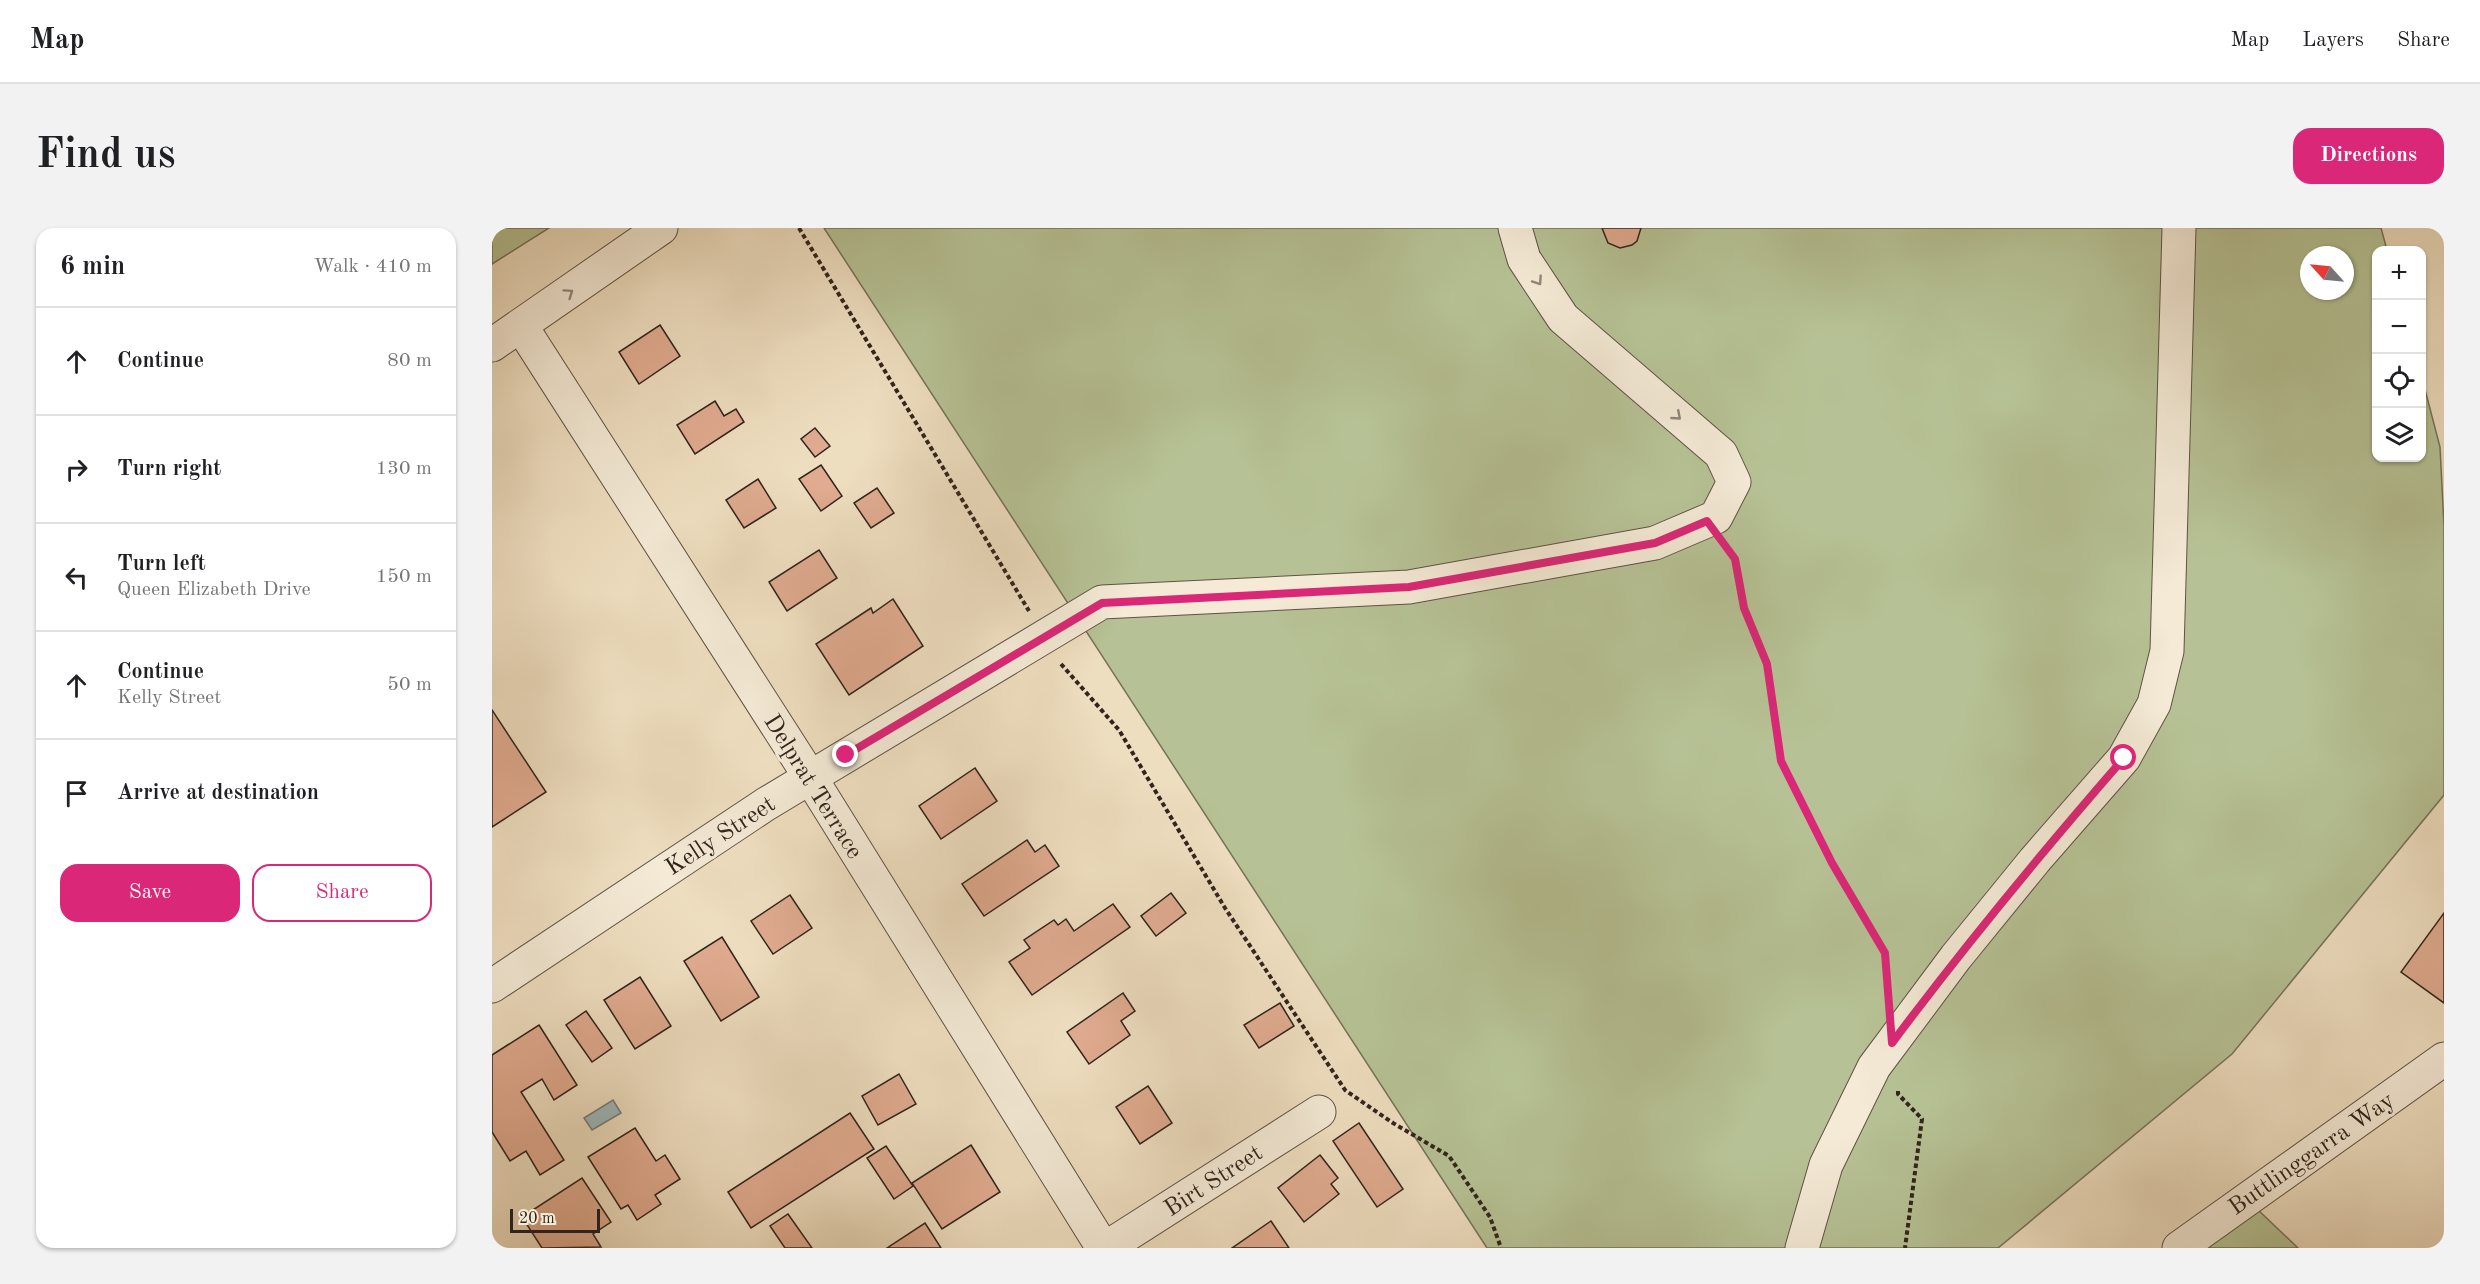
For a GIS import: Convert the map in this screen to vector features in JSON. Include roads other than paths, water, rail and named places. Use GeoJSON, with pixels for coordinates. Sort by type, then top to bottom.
{"type":"FeatureCollection","features":[{"type":"Feature","properties":{"kind":"street"},"geometry":{"type":"LineString","coordinates":[[492,345],[661,228]]}},
{"type":"Feature","properties":{"kind":"street","name":"Kelly Street"},"geometry":{"type":"LineString","coordinates":[[492,986],[810,777],[1102,603],[1409,587],[1655,543],[1716,517],[1734,482],[1721,453],[1563,318],[1524,259],[1515,228]]}},
{"type":"Feature","properties":{"kind":"street"},"geometry":{"type":"LineString","coordinates":[[1802,1248],[1826,1165],[1874,1067],[1963,948],[2035,860],[2124,758],[2154,704],[2167,651],[2179,228]]}},
{"type":"Feature","properties":{"kind":"street","name":"Delprat Terrace"},"geometry":{"type":"LineString","coordinates":[[521,326],[810,777],[1104,1248]]}},
{"type":"Feature","properties":{"kind":"street","name":"Buttlinggarra Way"},"geometry":{"type":"LineString","coordinates":[[2179,1248],[2444,1059]]}},
{"type":"Feature","properties":{"kind":"street","name":"Birt Street"},"geometry":{"type":"LineString","coordinates":[[1104,1248],[1319,1112]]}},
{"type":"Feature","properties":{"kind":"water"},"geometry":{"type":"Polygon","coordinates":[[[613,1100],[621,1113],[592,1130],[584,1118],[613,1100]]]}}]}
